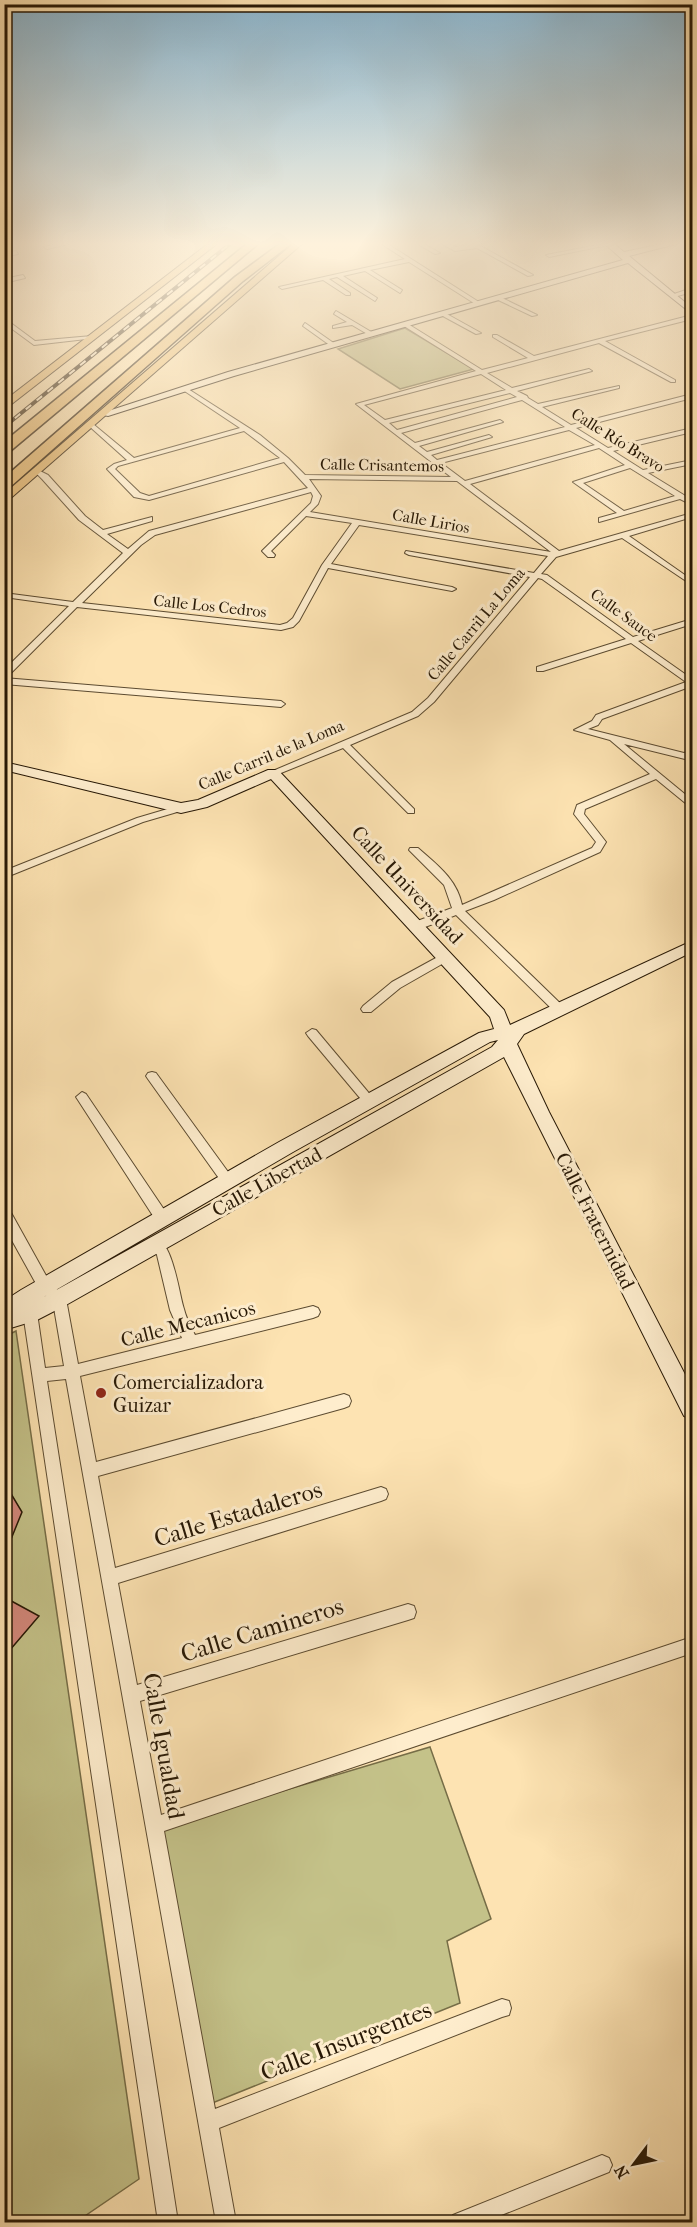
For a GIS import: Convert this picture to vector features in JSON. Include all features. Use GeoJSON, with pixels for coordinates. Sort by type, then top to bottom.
{"type":"FeatureCollection","features":[{"type":"Feature","properties":{"kind":"highway"},"geometry":{"type":"LineString","coordinates":[[4,449],[128,347]]}},
{"type":"Feature","properties":{"kind":"highway"},"geometry":{"type":"LineString","coordinates":[[4,485],[163,347]]}},
{"type":"Feature","properties":{"kind":"highway"},"geometry":{"type":"LineString","coordinates":[[156,368],[168,347]]}},
{"type":"Feature","properties":{"kind":"main road"},"geometry":{"type":"LineString","coordinates":[[4,407],[81,347]]}},
{"type":"Feature","properties":{"kind":"main road"},"geometry":{"type":"LineString","coordinates":[[4,501],[180,347]]}},
{"type":"Feature","properties":{"kind":"main road"},"geometry":{"type":"LineString","coordinates":[[104,414],[326,347]]}},
{"type":"Feature","properties":{"kind":"main road"},"geometry":{"type":"LineString","coordinates":[[4,766],[181,808]]}},
{"type":"Feature","properties":{"kind":"main road","name":"Calle Carril de la Loma"},"geometry":{"type":"LineString","coordinates":[[181,808],[202,804],[273,773]]}},
{"type":"Feature","properties":{"kind":"main road","name":"Calle Universidad"},"geometry":{"type":"LineString","coordinates":[[273,773],[498,1014],[509,1033]]}},
{"type":"Feature","properties":{"kind":"main road","name":"Calle Libertad"},"geometry":{"type":"LineString","coordinates":[[4,1313],[34,1298],[227,1180],[485,1037],[509,1033],[693,946]]}},
{"type":"Feature","properties":{"kind":"main road","name":"Calle Libertad"},"geometry":{"type":"LineString","coordinates":[[4,1321],[34,1298],[59,1299],[498,1052],[509,1033]]}},
{"type":"Feature","properties":{"kind":"main road","name":"Calle Fraternidad"},"geometry":{"type":"LineString","coordinates":[[509,1033],[596,1226],[693,1409]]}},
{"type":"Feature","properties":{"kind":"street","name":"Calle Río Bravo"},"geometry":{"type":"LineString","coordinates":[[443,347],[693,503]]}},
{"type":"Feature","properties":{"kind":"street"},"geometry":{"type":"LineString","coordinates":[[514,347],[533,358]]}},
{"type":"Feature","properties":{"kind":"street"},"geometry":{"type":"LineString","coordinates":[[577,347],[359,404],[462,481],[555,555],[693,515]]}},
{"type":"Feature","properties":{"kind":"street"},"geometry":{"type":"LineString","coordinates":[[611,347],[673,381]]}},
{"type":"Feature","properties":{"kind":"street"},"geometry":{"type":"LineString","coordinates":[[383,423],[589,371]]}},
{"type":"Feature","properties":{"kind":"street"},"geometry":{"type":"LineString","coordinates":[[539,406],[617,387]]}},
{"type":"Feature","properties":{"kind":"street"},"geometry":{"type":"LineString","coordinates":[[185,388],[286,459],[314,489],[317,498],[266,551],[271,555]]}},
{"type":"Feature","properties":{"kind":"street"},"geometry":{"type":"LineString","coordinates":[[436,462],[693,396]]}},
{"type":"Feature","properties":{"kind":"street"},"geometry":{"type":"LineString","coordinates":[[396,432],[525,397]]}},
{"type":"Feature","properties":{"kind":"street"},"geometry":{"type":"LineString","coordinates":[[414,445],[500,422]]}},
{"type":"Feature","properties":{"kind":"street"},"geometry":{"type":"LineString","coordinates":[[92,426],[132,460]]}},
{"type":"Feature","properties":{"kind":"street"},"geometry":{"type":"LineString","coordinates":[[244,429],[116,465],[111,467],[112,471],[137,495],[149,498],[286,459]]}},
{"type":"Feature","properties":{"kind":"street","name":"Calle Crisantemos"},"geometry":{"type":"LineString","coordinates":[[304,477],[462,481],[693,430]]}},
{"type":"Feature","properties":{"kind":"street"},"geometry":{"type":"LineString","coordinates":[[426,454],[489,437]]}},
{"type":"Feature","properties":{"kind":"street"},"geometry":{"type":"LineString","coordinates":[[642,472],[693,462]]}},
{"type":"Feature","properties":{"kind":"street"},"geometry":{"type":"LineString","coordinates":[[623,514],[577,481],[631,465]]}},
{"type":"Feature","properties":{"kind":"street"},"geometry":{"type":"LineString","coordinates":[[38,472],[82,518],[128,553]]}},
{"type":"Feature","properties":{"kind":"street"},"geometry":{"type":"LineString","coordinates":[[8,670],[146,537],[160,530],[314,489]]}},
{"type":"Feature","properties":{"kind":"street"},"geometry":{"type":"LineString","coordinates":[[602,520],[682,496]]}},
{"type":"Feature","properties":{"kind":"street","name":"Calle Lirios"},"geometry":{"type":"LineString","coordinates":[[304,513],[555,555]]}},
{"type":"Feature","properties":{"kind":"street"},"geometry":{"type":"LineString","coordinates":[[102,533],[148,519]]}},
{"type":"Feature","properties":{"kind":"street","name":"Calle Los Cedros"},"geometry":{"type":"LineString","coordinates":[[4,595],[281,628],[290,625],[296,619],[326,565],[357,522]]}},
{"type":"Feature","properties":{"kind":"street"},"geometry":{"type":"LineString","coordinates":[[623,535],[693,583]]}},
{"type":"Feature","properties":{"kind":"street","name":"Calle Sauce"},"geometry":{"type":"LineString","coordinates":[[409,553],[536,576],[550,581],[693,683]]}},
{"type":"Feature","properties":{"kind":"street","name":"Calle Carril La Loma"},"geometry":{"type":"LineString","coordinates":[[415,714],[431,700],[555,555]]}},
{"type":"Feature","properties":{"kind":"street"},"geometry":{"type":"LineString","coordinates":[[326,565],[452,589]]}},
{"type":"Feature","properties":{"kind":"street"},"geometry":{"type":"LineString","coordinates":[[540,669],[693,621]]}},
{"type":"Feature","properties":{"kind":"street"},"geometry":{"type":"LineString","coordinates":[[4,681],[281,704]]}},
{"type":"Feature","properties":{"kind":"street"},"geometry":{"type":"LineString","coordinates":[[689,755],[579,730],[595,723],[599,717],[693,683]]}},
{"type":"Feature","properties":{"kind":"street","name":"Calle Carril de la Loma"},"geometry":{"type":"LineString","coordinates":[[273,773],[415,714]]}},
{"type":"Feature","properties":{"kind":"street"},"geometry":{"type":"LineString","coordinates":[[612,738],[693,804]]}},
{"type":"Feature","properties":{"kind":"street"},"geometry":{"type":"LineString","coordinates":[[344,744],[411,811]]}},
{"type":"Feature","properties":{"kind":"street"},"geometry":{"type":"LineString","coordinates":[[416,926],[591,853],[598,848],[601,842],[579,814],[580,807],[657,775]]}},
{"type":"Feature","properties":{"kind":"street","name":"Calle Carril de la Loma"},"geometry":{"type":"LineString","coordinates":[[4,875],[140,820],[181,808]]}},
{"type":"Feature","properties":{"kind":"street"},"geometry":{"type":"LineString","coordinates":[[414,850],[447,879],[455,893],[458,910],[560,1010]]}},
{"type":"Feature","properties":{"kind":"street"},"geometry":{"type":"LineString","coordinates":[[367,1009],[396,985],[445,957]]}},
{"type":"Feature","properties":{"kind":"street"},"geometry":{"type":"LineString","coordinates":[[312,1033],[369,1101]]}},
{"type":"Feature","properties":{"kind":"street"},"geometry":{"type":"LineString","coordinates":[[152,1076],[227,1180]]}},
{"type":"Feature","properties":{"kind":"street"},"geometry":{"type":"LineString","coordinates":[[82,1097],[162,1218]]}},
{"type":"Feature","properties":{"kind":"street"},"geometry":{"type":"LineString","coordinates":[[4,1213],[34,1298],[40,1376],[168,2223]]}},
{"type":"Feature","properties":{"kind":"street"},"geometry":{"type":"LineString","coordinates":[[156,1243],[163,1252],[177,1310],[191,1343]]}},
{"type":"Feature","properties":{"kind":"street"},"geometry":{"type":"LineString","coordinates":[[34,1298],[59,1299]]}},
{"type":"Feature","properties":{"kind":"street","name":"Calle Igualdad"},"geometry":{"type":"LineString","coordinates":[[59,1299],[226,2223]]}},
{"type":"Feature","properties":{"kind":"street","name":"Calle Mecanicos"},"geometry":{"type":"LineString","coordinates":[[40,1376],[72,1372],[313,1312]]}},
{"type":"Feature","properties":{"kind":"street"},"geometry":{"type":"LineString","coordinates":[[90,1471],[344,1401]]}},
{"type":"Feature","properties":{"kind":"street","name":"Calle Estadaleros"},"geometry":{"type":"LineString","coordinates":[[109,1578],[381,1494]]}},
{"type":"Feature","properties":{"kind":"street","name":"Calle Camineros"},"geometry":{"type":"LineString","coordinates":[[131,1695],[408,1612]]}},
{"type":"Feature","properties":{"kind":"street"},"geometry":{"type":"LineString","coordinates":[[154,1826],[693,1645]]}},
{"type":"Feature","properties":{"kind":"street","name":"Calle Insurgentes"},"geometry":{"type":"LineString","coordinates":[[208,2122],[502,2008]]}},
{"type":"Feature","properties":{"kind":"street"},"geometry":{"type":"LineString","coordinates":[[460,2223],[602,2165]]}},
{"type":"Feature","properties":{"kind":"shaded area"},"geometry":{"type":"Polygon","coordinates":[[[345,347],[437,347],[474,369],[400,389],[338,349],[345,347]]]}},
{"type":"Feature","properties":{"kind":"shaded area"},"geometry":{"type":"Polygon","coordinates":[[[16,1331],[139,2179],[76,2222],[5,2222],[4,1337],[16,1331]]]}},
{"type":"Feature","properties":{"kind":"shaded area"},"geometry":{"type":"Polygon","coordinates":[[[430,1747],[491,1919],[447,1941],[460,2003],[205,2106],[155,1829],[430,1747]]]}},
{"type":"Feature","properties":{"kind":"building"},"geometry":{"type":"Polygon","coordinates":[[[4,1482],[22,1512],[5,1554],[4,1554],[4,1482]]]}},
{"type":"Feature","properties":{"kind":"building"},"geometry":{"type":"Polygon","coordinates":[[[4,1597],[39,1616],[4,1657],[4,1597]]]}},
{"type":"Feature","properties":{"kind":"railway"},"geometry":{"type":"LineString","coordinates":[[4,427],[103,347]]}},
{"type":"Feature","properties":{"kind":"place","name":"Comercializadora Guizar"},"geometry":{"type":"Point","coordinates":[101,1393]}}]}
